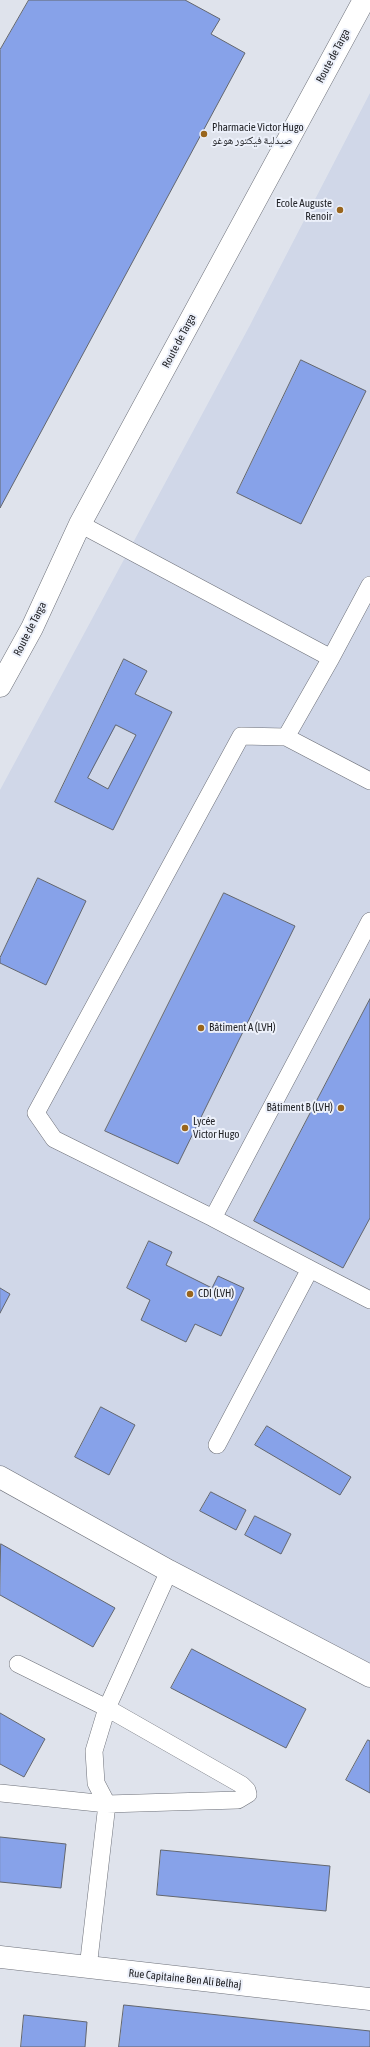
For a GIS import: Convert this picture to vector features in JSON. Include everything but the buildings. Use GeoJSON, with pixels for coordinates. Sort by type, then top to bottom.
{"type":"FeatureCollection","features":[{"type":"Feature","properties":{"kind":"street","name":"Route de Targa"},"geometry":{"type":"LineString","coordinates":[[0,686],[32,628],[80,524],[364,0]]}},
{"type":"Feature","properties":{"kind":"street"},"geometry":{"type":"LineString","coordinates":[[0,1477],[169,1571],[370,1676]]}},
{"type":"Feature","properties":{"kind":"street","name":"Rue Capitaine Ben Ali Belhaj"},"geometry":{"type":"LineString","coordinates":[[0,1957],[370,1999]]}},
{"type":"Feature","properties":{"kind":"lane"},"geometry":{"type":"LineString","coordinates":[[80,524],[331,658]]}},
{"type":"Feature","properties":{"kind":"lane"},"geometry":{"type":"LineString","coordinates":[[286,737],[370,585]]}},
{"type":"Feature","properties":{"kind":"lane"},"geometry":{"type":"LineString","coordinates":[[370,781],[286,737],[241,736],[36,1113],[54,1139],[213,1218],[370,1300]]}},
{"type":"Feature","properties":{"kind":"lane"},"geometry":{"type":"LineString","coordinates":[[213,1218],[370,921]]}},
{"type":"Feature","properties":{"kind":"lane"},"geometry":{"type":"LineString","coordinates":[[217,1445],[310,1269]]}},
{"type":"Feature","properties":{"kind":"lane"},"geometry":{"type":"LineString","coordinates":[[88,1968],[107,1804],[96,1783],[94,1751],[108,1708],[169,1571]]}},
{"type":"Feature","properties":{"kind":"lane"},"geometry":{"type":"LineString","coordinates":[[0,1793],[107,1804],[238,1800],[248,1794],[247,1790],[242,1785],[108,1708],[18,1664]]}},
{"type":"Feature","properties":{"kind":"shaded area","name":"Lycée Victor Hugo"},"geometry":{"type":"Polygon","coordinates":[[[370,93],[370,1674],[0,1466],[0,790],[249,327],[370,93]]]}},
{"type":"Feature","properties":{"kind":"place","name":"Pharmacie Victor Hugo صيدلية فيكتور هوغو"},"geometry":{"type":"Point","coordinates":[204,134]}},
{"type":"Feature","properties":{"kind":"place","name":"Ecole Auguste Renoir"},"geometry":{"type":"Point","coordinates":[340,210]}},
{"type":"Feature","properties":{"kind":"place","name":"Bâtiment A (LVH)"},"geometry":{"type":"Point","coordinates":[201,1028]}},
{"type":"Feature","properties":{"kind":"place","name":"Bâtiment B (LVH)"},"geometry":{"type":"Point","coordinates":[341,1108]}},
{"type":"Feature","properties":{"kind":"place","name":"Lycée Victor Hugo"},"geometry":{"type":"Point","coordinates":[185,1128]}},
{"type":"Feature","properties":{"kind":"place","name":"CDI (LVH)"},"geometry":{"type":"Point","coordinates":[190,1294]}}]}
